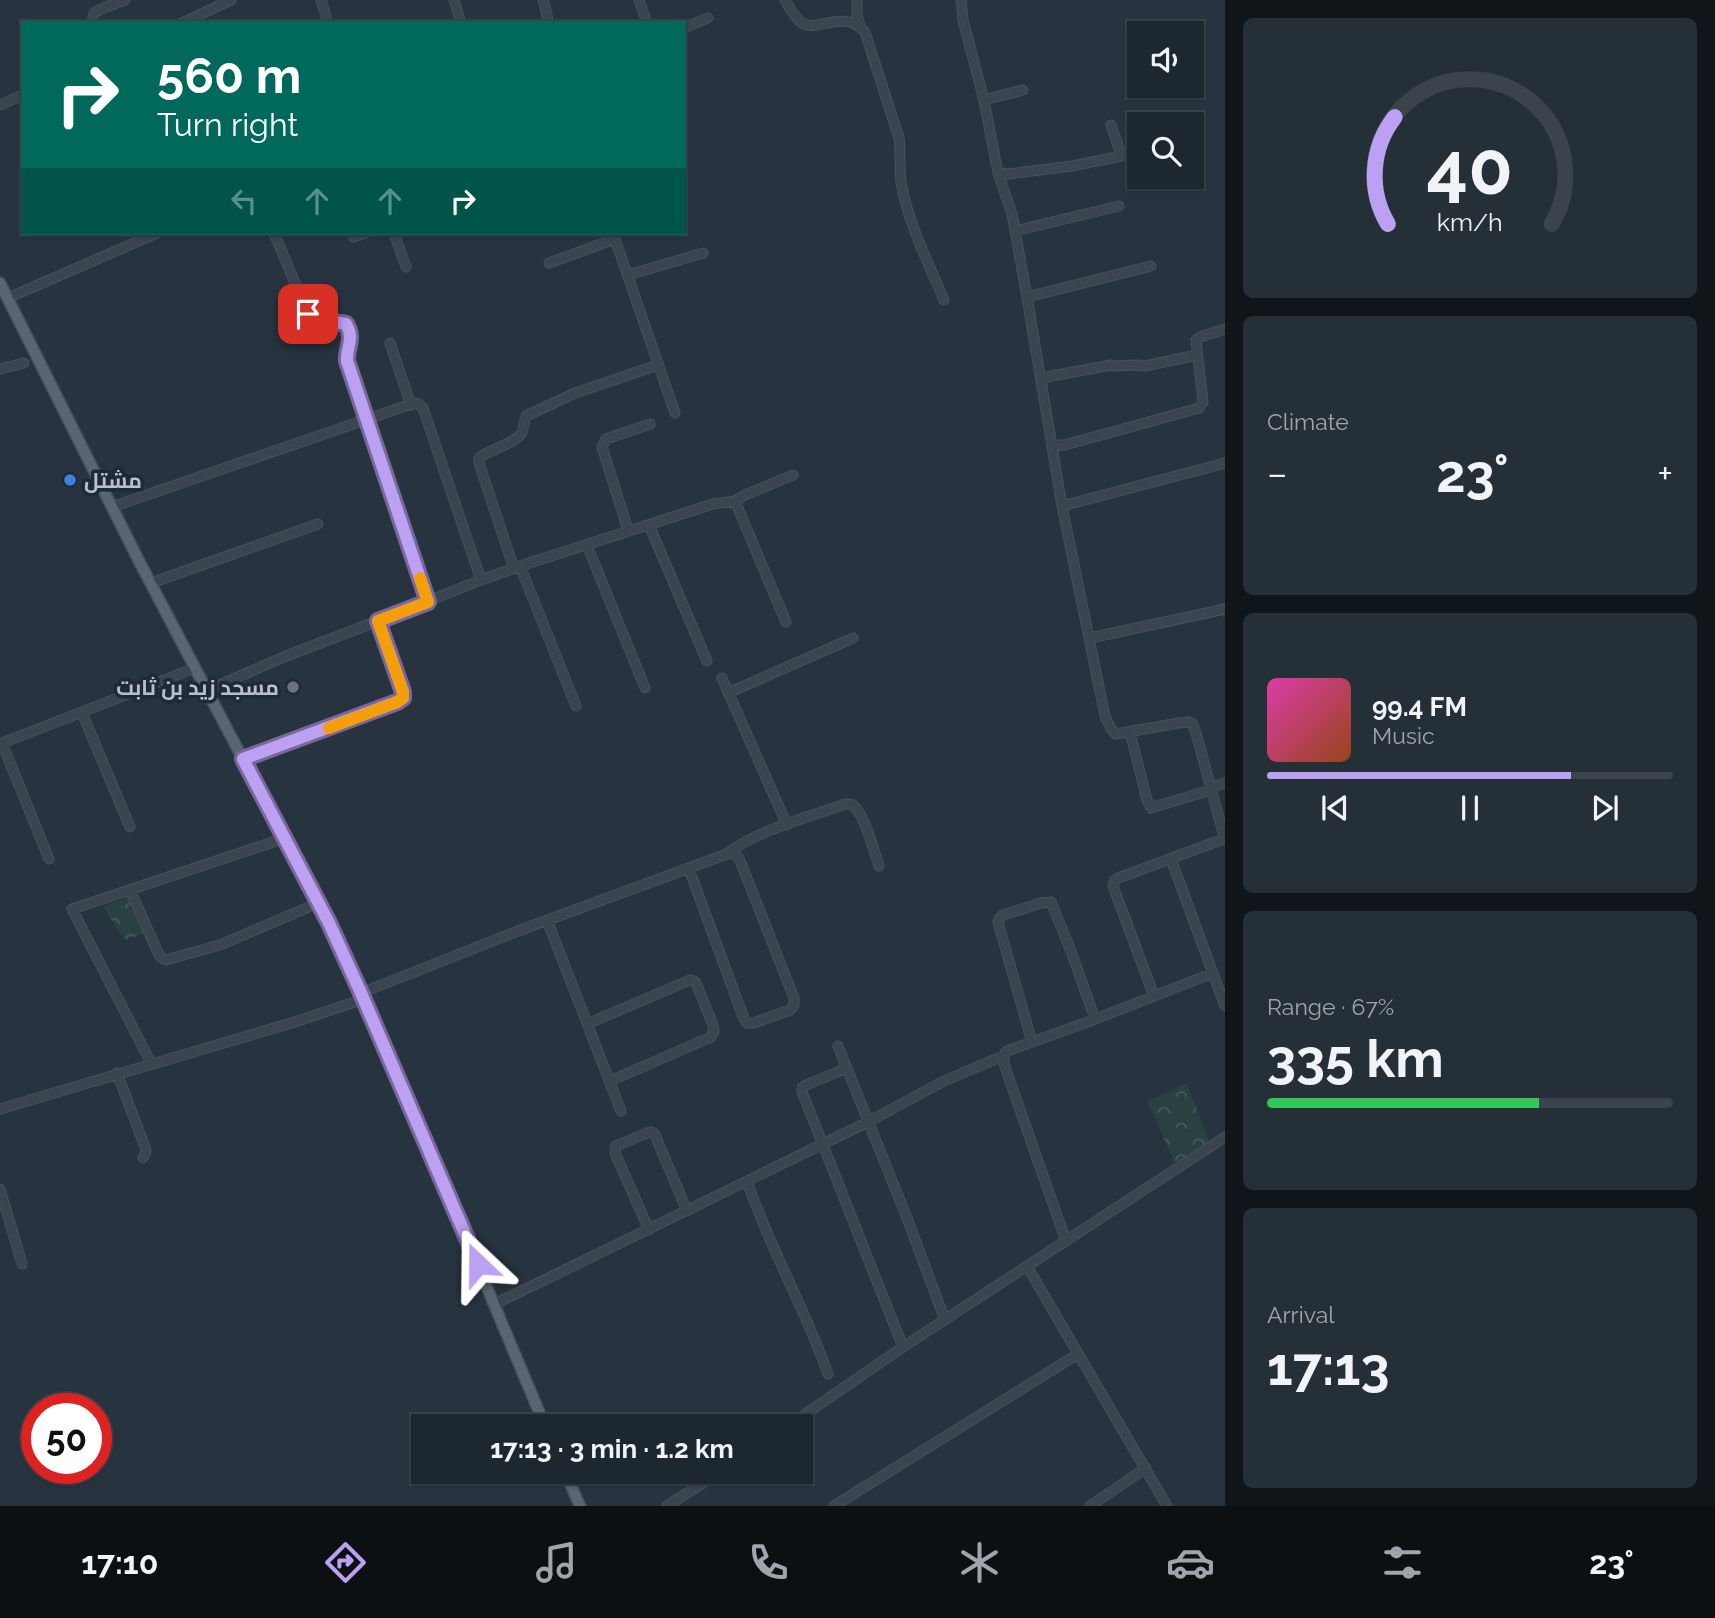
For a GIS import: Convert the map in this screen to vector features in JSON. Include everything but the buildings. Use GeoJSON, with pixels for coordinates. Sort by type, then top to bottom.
{"type":"FeatureCollection","features":[{"type":"Feature","properties":{"kind":"main road"},"geometry":{"type":"LineString","coordinates":[[0,283],[150,583],[285,838],[363,996],[540,1414]]}},
{"type":"Feature","properties":{"kind":"main road"},"geometry":{"type":"LineString","coordinates":[[570,1484],[580,1506]]}},
{"type":"Feature","properties":{"kind":"street"},"geometry":{"type":"LineString","coordinates":[[93,21],[94,13],[125,0]]}},
{"type":"Feature","properties":{"kind":"street"},"geometry":{"type":"LineString","coordinates":[[197,20],[231,0]]}},
{"type":"Feature","properties":{"kind":"street"},"geometry":{"type":"LineString","coordinates":[[321,0],[327,21]]}},
{"type":"Feature","properties":{"kind":"street"},"geometry":{"type":"LineString","coordinates":[[454,0],[460,21]]}},
{"type":"Feature","properties":{"kind":"street"},"geometry":{"type":"LineString","coordinates":[[543,0],[548,21]]}},
{"type":"Feature","properties":{"kind":"street"},"geometry":{"type":"LineString","coordinates":[[639,0],[646,21]]}},
{"type":"Feature","properties":{"kind":"street"},"geometry":{"type":"LineString","coordinates":[[785,0],[800,22],[811,26],[833,21],[860,26]]}},
{"type":"Feature","properties":{"kind":"street"},"geometry":{"type":"LineString","coordinates":[[857,0],[860,26],[871,48],[899,138],[901,181],[907,204],[944,300]]}},
{"type":"Feature","properties":{"kind":"street"},"geometry":{"type":"LineString","coordinates":[[961,0],[963,20],[984,100],[998,173],[1012,214],[1062,506],[1107,723],[1114,733],[1192,723],[1225,839],[1114,881],[1113,886],[1154,996]]}},
{"type":"Feature","properties":{"kind":"street"},"geometry":{"type":"LineString","coordinates":[[686,27],[708,18]]}},
{"type":"Feature","properties":{"kind":"street"},"geometry":{"type":"LineString","coordinates":[[984,100],[1023,90]]}},
{"type":"Feature","properties":{"kind":"street"},"geometry":{"type":"LineString","coordinates":[[0,105],[21,96]]}},
{"type":"Feature","properties":{"kind":"street"},"geometry":{"type":"LineString","coordinates":[[1111,125],[1120,151],[1117,157]]}},
{"type":"Feature","properties":{"kind":"street"},"geometry":{"type":"LineString","coordinates":[[998,173],[1072,166],[1127,154]]}},
{"type":"Feature","properties":{"kind":"street"},"geometry":{"type":"LineString","coordinates":[[1015,231],[1119,206]]}},
{"type":"Feature","properties":{"kind":"street"},"geometry":{"type":"LineString","coordinates":[[8,298],[152,235]]}},
{"type":"Feature","properties":{"kind":"street"},"geometry":{"type":"LineString","coordinates":[[275,235],[311,319],[317,322],[338,321],[346,324],[350,331],[347,361],[428,602]]}},
{"type":"Feature","properties":{"kind":"street"},"geometry":{"type":"LineString","coordinates":[[353,237],[360,235]]}},
{"type":"Feature","properties":{"kind":"street"},"geometry":{"type":"LineString","coordinates":[[395,235],[406,267]]}},
{"type":"Feature","properties":{"kind":"street"},"geometry":{"type":"LineString","coordinates":[[549,263],[614,236],[675,413]]}},
{"type":"Feature","properties":{"kind":"street"},"geometry":{"type":"LineString","coordinates":[[628,275],[703,253]]}},
{"type":"Feature","properties":{"kind":"street"},"geometry":{"type":"LineString","coordinates":[[1027,297],[1151,266]]}},
{"type":"Feature","properties":{"kind":"street"},"geometry":{"type":"LineString","coordinates":[[1053,445],[1065,445],[1199,408],[1203,402],[1196,340],[1225,329]]}},
{"type":"Feature","properties":{"kind":"street"},"geometry":{"type":"LineString","coordinates":[[390,343],[411,404]]}},
{"type":"Feature","properties":{"kind":"street"},"geometry":{"type":"LineString","coordinates":[[1041,378],[1111,365],[1145,366],[1197,355]]}},
{"type":"Feature","properties":{"kind":"street"},"geometry":{"type":"LineString","coordinates":[[0,369],[24,363]]}},
{"type":"Feature","properties":{"kind":"street"},"geometry":{"type":"LineString","coordinates":[[576,706],[517,567],[479,458],[518,437],[524,419],[531,413],[575,393],[658,365]]}},
{"type":"Feature","properties":{"kind":"street"},"geometry":{"type":"LineString","coordinates":[[112,507],[411,404],[419,404],[423,408],[481,580]]}},
{"type":"Feature","properties":{"kind":"street"},"geometry":{"type":"LineString","coordinates":[[628,530],[602,447],[606,439],[650,424]]}},
{"type":"Feature","properties":{"kind":"street"},"geometry":{"type":"LineString","coordinates":[[1062,506],[1225,463]]}},
{"type":"Feature","properties":{"kind":"street"},"geometry":{"type":"LineString","coordinates":[[206,691],[286,656],[481,580],[628,530],[713,504],[735,501],[793,475]]}},
{"type":"Feature","properties":{"kind":"street"},"geometry":{"type":"LineString","coordinates":[[735,501],[786,622]]}},
{"type":"Feature","properties":{"kind":"street"},"geometry":{"type":"LineString","coordinates":[[150,583],[318,524]]}},
{"type":"Feature","properties":{"kind":"street"},"geometry":{"type":"LineString","coordinates":[[649,525],[707,661]]}},
{"type":"Feature","properties":{"kind":"street"},"geometry":{"type":"LineString","coordinates":[[587,544],[645,688]]}},
{"type":"Feature","properties":{"kind":"street"},"geometry":{"type":"LineString","coordinates":[[1090,638],[1225,608]]}},
{"type":"Feature","properties":{"kind":"street"},"geometry":{"type":"LineString","coordinates":[[243,759],[403,698],[378,621]]}},
{"type":"Feature","properties":{"kind":"street"},"geometry":{"type":"LineString","coordinates":[[729,693],[853,638]]}},
{"type":"Feature","properties":{"kind":"street"},"geometry":{"type":"LineString","coordinates":[[49,859],[1,744],[195,668]]}},
{"type":"Feature","properties":{"kind":"street"},"geometry":{"type":"LineString","coordinates":[[722,678],[787,825]]}},
{"type":"Feature","properties":{"kind":"street"},"geometry":{"type":"LineString","coordinates":[[82,713],[130,827]]}},
{"type":"Feature","properties":{"kind":"street"},"geometry":{"type":"LineString","coordinates":[[1130,732],[1147,800],[1152,808],[1225,783]]}},
{"type":"Feature","properties":{"kind":"street"},"geometry":{"type":"LineString","coordinates":[[727,855],[746,842],[850,804],[858,810],[879,866]]}},
{"type":"Feature","properties":{"kind":"street"},"geometry":{"type":"LineString","coordinates":[[151,1063],[72,909],[285,838]]}},
{"type":"Feature","properties":{"kind":"street"},"geometry":{"type":"LineString","coordinates":[[0,1109],[283,1025],[363,996],[547,920],[727,855],[734,854],[739,858],[794,998],[794,1005],[790,1010],[754,1023],[747,1023],[744,1019],[689,869]]}},
{"type":"Feature","properties":{"kind":"street"},"geometry":{"type":"LineString","coordinates":[[1171,859],[1225,1006]]}},
{"type":"Feature","properties":{"kind":"street"},"geometry":{"type":"LineString","coordinates":[[130,890],[160,957],[166,960],[220,945],[318,903]]}},
{"type":"Feature","properties":{"kind":"street"},"geometry":{"type":"LineString","coordinates":[[1032,1042],[998,922],[1003,915],[1041,902],[1051,902],[1095,1019]]}},
{"type":"Feature","properties":{"kind":"street"},"geometry":{"type":"LineString","coordinates":[[547,920],[621,1111]]}},
{"type":"Feature","properties":{"kind":"street"},"geometry":{"type":"LineString","coordinates":[[495,1304],[868,1122],[944,1081],[1003,1056],[1007,1051],[1213,973]]}},
{"type":"Feature","properties":{"kind":"street"},"geometry":{"type":"LineString","coordinates":[[587,1024],[690,980],[696,983],[713,1025],[714,1031],[710,1037],[610,1081]]}},
{"type":"Feature","properties":{"kind":"street"},"geometry":{"type":"LineString","coordinates":[[838,1046],[907,1218],[944,1320]]}},
{"type":"Feature","properties":{"kind":"street"},"geometry":{"type":"LineString","coordinates":[[1003,1056],[1066,1241]]}},
{"type":"Feature","properties":{"kind":"street"},"geometry":{"type":"LineString","coordinates":[[847,1068],[802,1088],[802,1093],[903,1348]]}},
{"type":"Feature","properties":{"kind":"street"},"geometry":{"type":"LineString","coordinates":[[117,1073],[145,1147],[143,1158]]}},
{"type":"Feature","properties":{"kind":"street"},"geometry":{"type":"LineString","coordinates":[[649,1230],[615,1153],[616,1146],[652,1132],[687,1210]]}},
{"type":"Feature","properties":{"kind":"street"},"geometry":{"type":"LineString","coordinates":[[806,1414],[944,1320],[1225,1137]]}},
{"type":"Feature","properties":{"kind":"street"},"geometry":{"type":"LineString","coordinates":[[747,1181],[828,1374]]}},
{"type":"Feature","properties":{"kind":"street"},"geometry":{"type":"LineString","coordinates":[[0,1189],[22,1264]]}},
{"type":"Feature","properties":{"kind":"street"},"geometry":{"type":"LineString","coordinates":[[1027,1266],[1167,1506]]}},
{"type":"Feature","properties":{"kind":"street"},"geometry":{"type":"LineString","coordinates":[[834,1506],[1078,1354]]}},
{"type":"Feature","properties":{"kind":"street"},"geometry":{"type":"LineString","coordinates":[[1090,1506],[1146,1468]]}},
{"type":"Feature","properties":{"kind":"street"},"geometry":{"type":"LineString","coordinates":[[667,1506],[701,1484]]}},
{"type":"Feature","properties":{"kind":"green space"},"geometry":{"type":"Polygon","coordinates":[[[128,897],[144,934],[124,940],[103,906],[128,897]]]}},
{"type":"Feature","properties":{"kind":"green space"},"geometry":{"type":"Polygon","coordinates":[[[1187,1083],[1210,1143],[1175,1164],[1147,1101],[1187,1083]]]}},
{"type":"Feature","properties":{"kind":"slow traffic"},"geometry":{"type":"LineString","coordinates":[[329,728],[403,698],[378,621],[428,602],[420,578]]}},
{"type":"Feature","properties":{"kind":"place","name":"مشتل"},"geometry":{"type":"Point","coordinates":[70,480]}},
{"type":"Feature","properties":{"kind":"place","name":"مسجد زيد بن ثابت"},"geometry":{"type":"Point","coordinates":[293,687]}},
{"type":"Feature","properties":{"kind":"route"},"geometry":{"type":"LineString","coordinates":[[308,314],[317,322],[338,321],[346,324],[350,331],[347,361],[428,602],[378,621],[403,698],[243,759],[329,923],[478,1264]]}}]}
